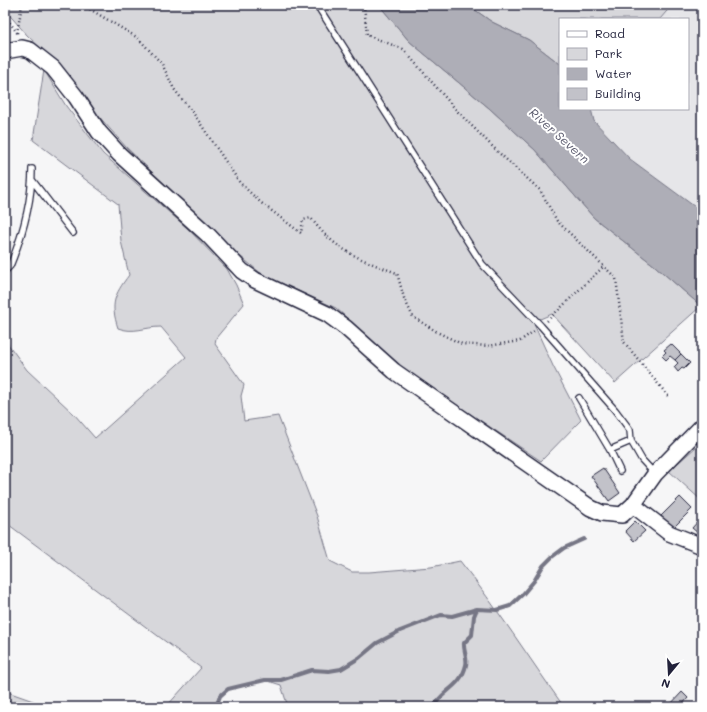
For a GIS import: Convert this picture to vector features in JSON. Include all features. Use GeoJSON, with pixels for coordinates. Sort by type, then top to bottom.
{"type":"FeatureCollection","features":[{"type":"Feature","properties":{"kind":"street"},"geometry":{"type":"LineString","coordinates":[[5,51],[20,41],[53,68],[76,97],[99,132],[119,154],[208,235],[242,271],[255,280],[327,314],[418,388],[591,508],[602,513],[622,515],[634,505],[655,474],[682,444],[700,428]]}},
{"type":"Feature","properties":{"kind":"street"},"geometry":{"type":"LineString","coordinates":[[634,505],[669,533],[702,546]]}},
{"type":"Feature","properties":{"kind":"lane"},"geometry":{"type":"LineString","coordinates":[[317,5],[482,264],[541,326],[615,410],[630,430],[631,441],[642,460],[655,474]]}},
{"type":"Feature","properties":{"kind":"lane"},"geometry":{"type":"LineString","coordinates":[[5,271],[10,266],[25,225],[32,180],[32,169]]}},
{"type":"Feature","properties":{"kind":"lane"},"geometry":{"type":"LineString","coordinates":[[32,180],[72,233]]}},
{"type":"Feature","properties":{"kind":"lane"},"geometry":{"type":"LineString","coordinates":[[579,398],[610,450],[620,471]]}},
{"type":"Feature","properties":{"kind":"lane"},"geometry":{"type":"LineString","coordinates":[[610,450],[631,441]]}},
{"type":"Feature","properties":{"kind":"path"},"geometry":{"type":"LineString","coordinates":[[20,41],[22,5]]}},
{"type":"Feature","properties":{"kind":"path"},"geometry":{"type":"LineString","coordinates":[[83,5],[138,38],[162,64],[174,89],[196,116],[240,183],[260,202],[301,233],[302,220],[311,218],[323,234],[349,253],[397,273],[404,298],[413,317],[439,333],[462,344],[488,346],[520,341],[541,326],[604,266]]}},
{"type":"Feature","properties":{"kind":"path"},"geometry":{"type":"LineString","coordinates":[[364,5],[367,35],[403,49],[458,112],[498,152],[540,190],[557,221],[616,278],[624,342],[668,396]]}},
{"type":"Feature","properties":{"kind":"path"},"geometry":{"type":"LineString","coordinates":[[5,16],[20,41]]}},
{"type":"Feature","properties":{"kind":"path"},"geometry":{"type":"LineString","coordinates":[[5,700],[21,707]]}},
{"type":"Feature","properties":{"kind":"shaded area"},"geometry":{"type":"Polygon","coordinates":[[[672,5],[688,5],[702,18],[702,212],[630,159],[594,121],[591,110],[689,110],[689,18],[661,18],[672,5]]]}},
{"type":"Feature","properties":{"kind":"green space"},"geometry":{"type":"Polygon","coordinates":[[[5,5],[379,5],[409,41],[489,108],[535,150],[594,218],[655,266],[701,306],[615,383],[552,314],[533,322],[553,366],[581,420],[541,461],[403,369],[336,308],[263,275],[235,252],[126,147],[95,112],[63,70],[27,35],[5,10],[5,5]]]}},
{"type":"Feature","properties":{"kind":"green space"},"geometry":{"type":"Polygon","coordinates":[[[468,5],[672,5],[661,18],[559,18],[559,63],[529,40],[492,22],[468,5]]]}},
{"type":"Feature","properties":{"kind":"green space"},"geometry":{"type":"Polygon","coordinates":[[[44,70],[66,106],[103,154],[187,228],[227,269],[244,304],[216,338],[215,344],[244,385],[241,396],[244,421],[278,416],[317,516],[330,561],[352,572],[369,572],[431,567],[460,561],[500,615],[564,707],[288,707],[281,685],[265,680],[228,689],[220,696],[216,707],[166,707],[201,668],[5,522],[5,340],[27,370],[74,414],[95,438],[186,357],[161,327],[134,330],[124,330],[118,328],[114,312],[115,300],[120,288],[129,275],[121,241],[118,204],[33,140],[44,70]]]}},
{"type":"Feature","properties":{"kind":"green space"},"geometry":{"type":"Polygon","coordinates":[[[696,447],[702,451],[702,501],[669,471],[696,447]]]}},
{"type":"Feature","properties":{"kind":"green space"},"geometry":{"type":"Polygon","coordinates":[[[5,691],[50,707],[5,707],[5,691]]]}},
{"type":"Feature","properties":{"kind":"water","name":"River Severn"},"geometry":{"type":"Polygon","coordinates":[[[379,5],[468,5],[492,22],[529,40],[559,63],[559,110],[591,110],[594,121],[630,159],[702,212],[702,307],[655,266],[594,218],[535,150],[489,108],[409,41],[379,5]]]}},
{"type":"Feature","properties":{"kind":"building"},"geometry":{"type":"Polygon","coordinates":[[[671,344],[681,354],[675,360],[670,356],[666,360],[662,356],[666,352],[664,350],[671,344]]]}},
{"type":"Feature","properties":{"kind":"building"},"geometry":{"type":"Polygon","coordinates":[[[681,354],[690,363],[678,372],[674,367],[678,363],[675,360],[681,354]]]}},
{"type":"Feature","properties":{"kind":"building"},"geometry":{"type":"Polygon","coordinates":[[[603,468],[620,493],[609,501],[591,476],[603,468]]]}},
{"type":"Feature","properties":{"kind":"building"},"geometry":{"type":"Polygon","coordinates":[[[680,497],[692,509],[672,529],[660,517],[680,497]]]}},
{"type":"Feature","properties":{"kind":"building"},"geometry":{"type":"Polygon","coordinates":[[[700,519],[702,520],[702,531],[699,534],[692,528],[700,519]]]}},
{"type":"Feature","properties":{"kind":"building"},"geometry":{"type":"Polygon","coordinates":[[[635,521],[645,531],[634,541],[625,531],[635,521]]]}},
{"type":"Feature","properties":{"kind":"building"},"geometry":{"type":"Polygon","coordinates":[[[682,692],[688,698],[680,707],[668,707],[682,692]]]}},
{"type":"Feature","properties":{"kind":"waterway"},"geometry":{"type":"LineString","coordinates":[[216,707],[220,696],[228,689],[265,680],[281,680],[312,670],[329,671],[341,669],[359,658],[377,643],[400,631],[441,615],[452,616],[477,609],[497,610],[510,606],[523,594],[534,581],[543,566],[552,557],[564,548],[584,539]]}},
{"type":"Feature","properties":{"kind":"waterway"},"geometry":{"type":"LineString","coordinates":[[434,707],[441,697],[460,679],[463,673],[466,665],[464,643],[472,635],[474,616],[477,609]]}}]}
